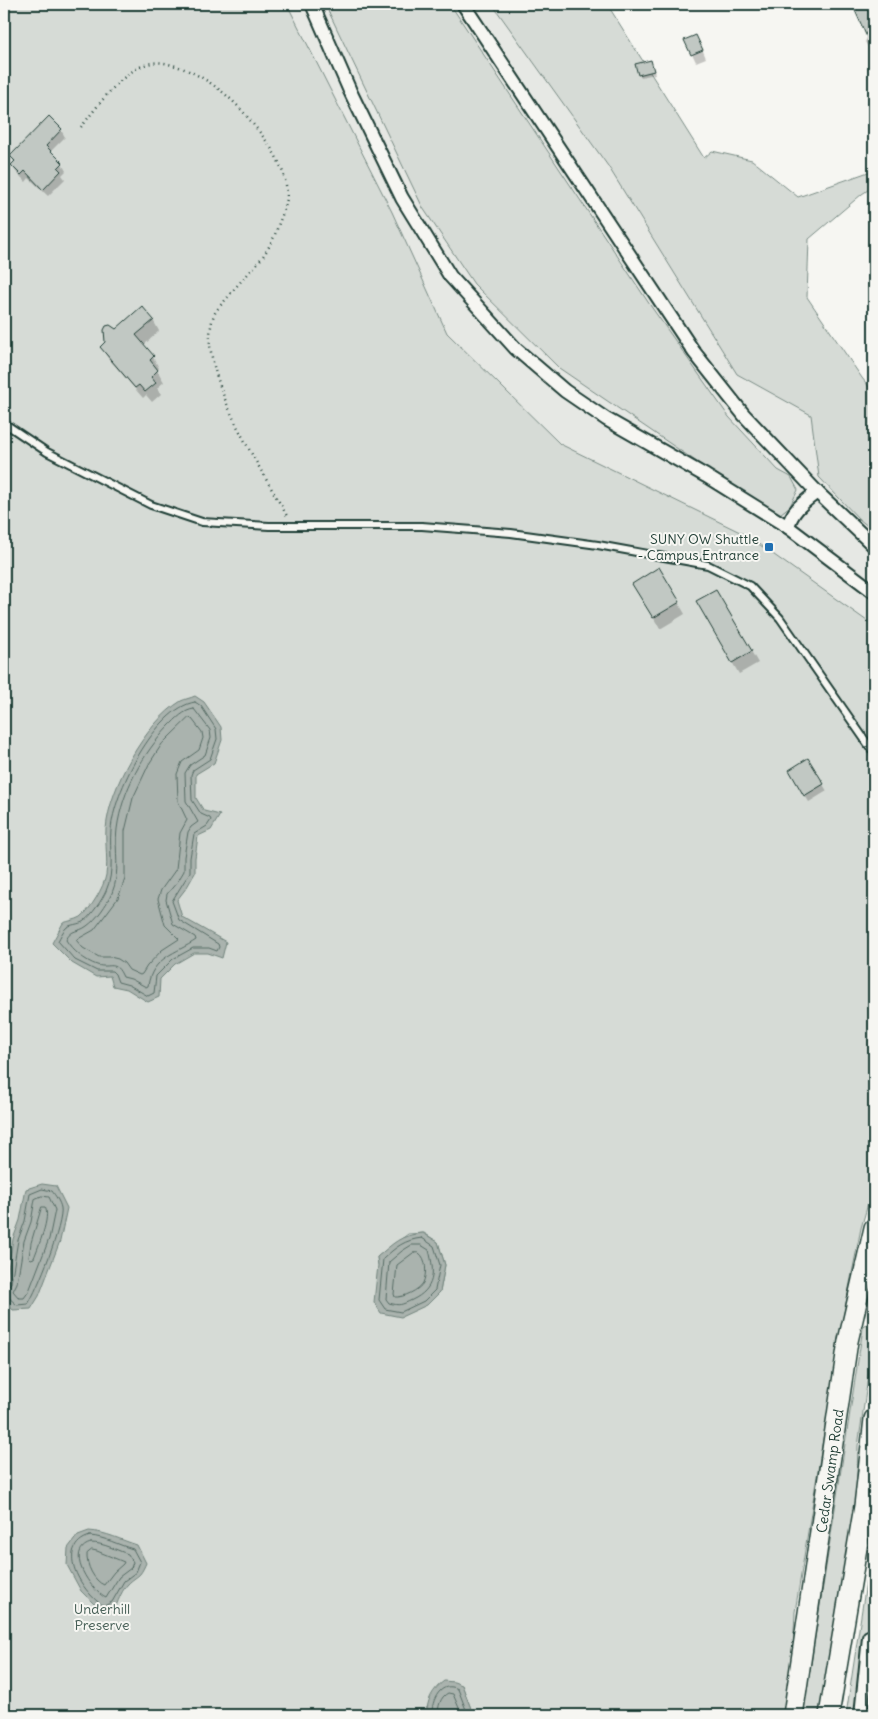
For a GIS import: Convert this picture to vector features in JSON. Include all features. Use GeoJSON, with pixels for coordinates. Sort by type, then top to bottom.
{"type":"FeatureCollection","features":[{"type":"Feature","properties":{"kind":"main road","name":"Cedar Swamp Road"},"geometry":{"type":"LineString","coordinates":[[793,1715],[848,1341],[874,1228]]}},
{"type":"Feature","properties":{"kind":"main road"},"geometry":{"type":"LineString","coordinates":[[829,1715],[864,1506],[874,1420]]}},
{"type":"Feature","properties":{"kind":"street"},"geometry":{"type":"LineString","coordinates":[[312,4],[350,91],[402,198],[450,276],[516,349],[565,391],[606,419],[706,476],[788,527],[874,592]]}},
{"type":"Feature","properties":{"kind":"street"},"geometry":{"type":"LineString","coordinates":[[463,4],[694,352],[744,416],[817,492],[874,546]]}},
{"type":"Feature","properties":{"kind":"street"},"geometry":{"type":"LineString","coordinates":[[788,527],[790,518],[799,506],[817,492]]}},
{"type":"Feature","properties":{"kind":"street"},"geometry":{"type":"LineString","coordinates":[[861,1715],[869,1637]]}},
{"type":"Feature","properties":{"kind":"lane"},"geometry":{"type":"LineString","coordinates":[[4,423],[46,452],[151,505],[202,522],[269,526],[422,526],[511,533],[598,545],[708,565],[750,586],[780,618],[874,753]]}},
{"type":"Feature","properties":{"kind":"path"},"geometry":{"type":"LineString","coordinates":[[81,127],[115,85],[132,71],[146,65],[163,63],[187,70],[209,82],[245,113],[273,149],[284,172],[287,199],[275,235],[261,259],[235,287],[214,315],[210,343],[215,370],[239,429],[293,526]]}},
{"type":"Feature","properties":{"kind":"shaded area"},"geometry":{"type":"Polygon","coordinates":[[[173,4],[592,4],[874,436],[874,686],[573,519],[173,4]]]}},
{"type":"Feature","properties":{"kind":"green space","name":"Underhill Preserve"},"geometry":{"type":"Polygon","coordinates":[[[4,4],[287,4],[392,212],[447,333],[560,444],[746,535],[874,626],[874,1183],[861,1228],[841,1328],[795,1612],[792,1670],[784,1715],[473,1714],[462,1685],[426,1708],[427,1715],[4,1715],[4,1699],[8,1688],[4,1682],[4,4]],[[424,1233],[408,1234],[377,1257],[378,1265],[440,1292],[445,1265],[438,1242],[424,1233]]]}},
{"type":"Feature","properties":{"kind":"green space"},"geometry":{"type":"Polygon","coordinates":[[[325,4],[450,4],[650,305],[729,417],[778,470],[791,477],[798,490],[790,506],[780,514],[766,509],[559,368],[474,284],[423,208],[325,4]]]}},
{"type":"Feature","properties":{"kind":"green space"},"geometry":{"type":"Polygon","coordinates":[[[492,4],[607,4],[704,158],[712,151],[752,160],[798,197],[874,170],[874,186],[809,239],[807,297],[874,393],[874,531],[859,519],[819,477],[811,415],[737,374],[608,166],[492,4]]]}},
{"type":"Feature","properties":{"kind":"green space"},"geometry":{"type":"Polygon","coordinates":[[[869,1323],[874,1325],[874,1336],[858,1446],[856,1497],[822,1715],[803,1715],[863,1328],[869,1323]]]}},
{"type":"Feature","properties":{"kind":"green space"},"geometry":{"type":"Polygon","coordinates":[[[874,1530],[873,1639],[869,1637],[862,1638],[854,1715],[846,1715],[874,1530]]]}},
{"type":"Feature","properties":{"kind":"water"},"geometry":{"type":"Polygon","coordinates":[[[195,696],[204,702],[221,727],[222,740],[214,763],[196,774],[196,798],[204,811],[220,815],[211,830],[198,836],[195,873],[177,900],[182,917],[226,942],[222,958],[208,953],[194,953],[175,964],[160,979],[159,997],[148,1002],[127,989],[113,986],[110,976],[96,977],[72,963],[52,943],[63,923],[85,914],[103,886],[107,869],[106,829],[109,813],[114,795],[131,758],[142,740],[168,711],[181,701],[195,696]]]}},
{"type":"Feature","properties":{"kind":"water"},"geometry":{"type":"Polygon","coordinates":[[[42,1184],[56,1186],[67,1208],[60,1241],[39,1296],[31,1309],[13,1310],[6,1302],[6,1281],[13,1239],[20,1220],[26,1189],[42,1184]]]}},
{"type":"Feature","properties":{"kind":"water"},"geometry":{"type":"Polygon","coordinates":[[[423,1233],[438,1242],[445,1265],[440,1292],[427,1305],[401,1317],[381,1313],[374,1302],[378,1265],[377,1257],[403,1238],[423,1233]]]}},
{"type":"Feature","properties":{"kind":"water"},"geometry":{"type":"Polygon","coordinates":[[[89,1531],[137,1545],[146,1563],[140,1574],[124,1589],[116,1606],[102,1612],[81,1591],[67,1565],[68,1548],[78,1535],[89,1531]]]}},
{"type":"Feature","properties":{"kind":"water"},"geometry":{"type":"Polygon","coordinates":[[[444,1681],[462,1685],[473,1714],[484,1715],[427,1715],[431,1696],[444,1681]]]}},
{"type":"Feature","properties":{"kind":"building"},"geometry":{"type":"Polygon","coordinates":[[[874,4],[874,53],[853,6],[874,4]]]}},
{"type":"Feature","properties":{"kind":"building"},"geometry":{"type":"Polygon","coordinates":[[[696,35],[703,50],[691,55],[684,40],[696,35]]]}},
{"type":"Feature","properties":{"kind":"building"},"geometry":{"type":"Polygon","coordinates":[[[651,60],[654,71],[638,75],[635,64],[651,60]]]}},
{"type":"Feature","properties":{"kind":"building"},"geometry":{"type":"Polygon","coordinates":[[[49,116],[62,129],[46,146],[63,163],[58,168],[61,171],[43,190],[25,171],[21,175],[11,165],[15,161],[10,156],[49,116]]]}},
{"type":"Feature","properties":{"kind":"building"},"geometry":{"type":"Polygon","coordinates":[[[142,306],[154,320],[136,335],[154,356],[150,360],[158,370],[151,377],[156,383],[145,392],[139,385],[135,388],[100,347],[105,342],[104,330],[106,326],[110,325],[116,329],[142,306]]]}},
{"type":"Feature","properties":{"kind":"building"},"geometry":{"type":"Polygon","coordinates":[[[659,567],[680,602],[653,618],[632,584],[659,567]]]}},
{"type":"Feature","properties":{"kind":"building"},"geometry":{"type":"Polygon","coordinates":[[[716,590],[752,651],[732,663],[696,601],[716,590]]]}},
{"type":"Feature","properties":{"kind":"building"},"geometry":{"type":"Polygon","coordinates":[[[808,758],[824,784],[804,796],[789,770],[808,758]]]}},
{"type":"Feature","properties":{"kind":"place","name":"SUNY OW Shuttle - Campus Entrance"},"geometry":{"type":"Point","coordinates":[769,547]}}]}
